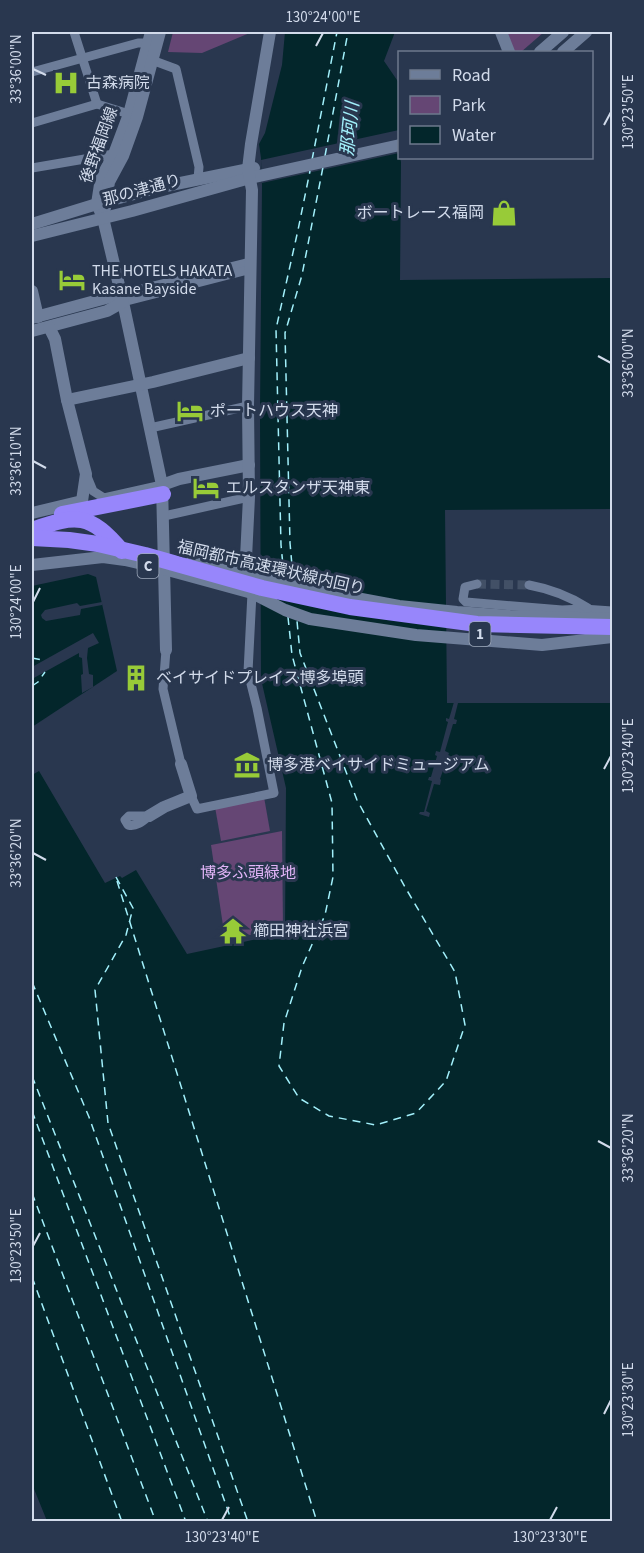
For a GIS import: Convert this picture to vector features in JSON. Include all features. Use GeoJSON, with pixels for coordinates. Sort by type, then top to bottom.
{"type":"FeatureCollection","features":[{"type":"Feature","properties":{"kind":"highway"},"geometry":{"type":"LineString","coordinates":[[32,520],[163,490]]}},
{"type":"Feature","properties":{"kind":"highway"},"geometry":{"type":"LineString","coordinates":[[54,515],[87,511],[95,514],[106,522],[126,547],[164,566]]}},
{"type":"Feature","properties":{"kind":"highway"},"geometry":{"type":"LineString","coordinates":[[32,530],[55,522],[75,519],[92,523],[109,536],[123,552],[141,562],[164,566]]}},
{"type":"Feature","properties":{"kind":"highway","name":"福岡都市高速環状線内回り"},"geometry":{"type":"LineString","coordinates":[[32,538],[98,544],[321,601],[411,616],[477,624],[612,627]]}},
{"type":"Feature","properties":{"kind":"highway","name":"C"},"geometry":{"type":"LineString","coordinates":[[32,549],[96,554],[256,596]]}},
{"type":"Feature","properties":{"kind":"highway","name":"1"},"geometry":{"type":"LineString","coordinates":[[256,596],[349,617],[475,634],[612,637]]}},
{"type":"Feature","properties":{"kind":"street"},"geometry":{"type":"LineString","coordinates":[[74,32],[97,104]]}},
{"type":"Feature","properties":{"kind":"street","name":"後野福岡線"},"geometry":{"type":"LineString","coordinates":[[160,32],[114,154],[101,178],[103,218],[163,490],[166,650]]}},
{"type":"Feature","properties":{"kind":"street"},"geometry":{"type":"LineString","coordinates":[[32,565],[103,557],[164,566],[246,558],[249,497],[250,266],[252,190],[255,172],[251,144],[270,32]]}},
{"type":"Feature","properties":{"kind":"street"},"geometry":{"type":"LineString","coordinates":[[501,32],[509,51]]}},
{"type":"Feature","properties":{"kind":"street"},"geometry":{"type":"LineString","coordinates":[[541,51],[563,32]]}},
{"type":"Feature","properties":{"kind":"street"},"geometry":{"type":"LineString","coordinates":[[564,51],[586,32]]}},
{"type":"Feature","properties":{"kind":"street"},"geometry":{"type":"LineString","coordinates":[[32,72],[138,43],[149,37]]}},
{"type":"Feature","properties":{"kind":"street","name":"後野福岡線"},"geometry":{"type":"LineString","coordinates":[[102,202],[109,182],[123,156],[137,117],[149,58],[149,37]]}},
{"type":"Feature","properties":{"kind":"street"},"geometry":{"type":"LineString","coordinates":[[149,58],[176,69],[199,167],[198,179]]}},
{"type":"Feature","properties":{"kind":"street"},"geometry":{"type":"LineString","coordinates":[[32,123],[97,104],[129,114]]}},
{"type":"Feature","properties":{"kind":"street"},"geometry":{"type":"LineString","coordinates":[[255,172],[398,141]]}},
{"type":"Feature","properties":{"kind":"street"},"geometry":{"type":"LineString","coordinates":[[32,168],[114,154]]}},
{"type":"Feature","properties":{"kind":"street","name":"那の津通り"},"geometry":{"type":"LineString","coordinates":[[32,224],[102,202],[198,179],[255,172]]}},
{"type":"Feature","properties":{"kind":"street","name":"那の津通り"},"geometry":{"type":"LineString","coordinates":[[32,236],[103,218],[255,172]]}},
{"type":"Feature","properties":{"kind":"street"},"geometry":{"type":"LineString","coordinates":[[32,291],[35,318],[244,271],[250,266]]}},
{"type":"Feature","properties":{"kind":"street"},"geometry":{"type":"LineString","coordinates":[[32,331],[107,311],[122,298]]}},
{"type":"Feature","properties":{"kind":"street"},"geometry":{"type":"LineString","coordinates":[[49,327],[55,339],[67,400],[86,474],[93,491],[104,498],[163,490],[179,478],[249,465]]}},
{"type":"Feature","properties":{"kind":"street"},"geometry":{"type":"LineString","coordinates":[[67,400],[249,358]]}},
{"type":"Feature","properties":{"kind":"street"},"geometry":{"type":"LineString","coordinates":[[150,428],[248,406]]}},
{"type":"Feature","properties":{"kind":"street"},"geometry":{"type":"LineString","coordinates":[[32,513],[82,501],[86,474]]}},
{"type":"Feature","properties":{"kind":"street"},"geometry":{"type":"LineString","coordinates":[[164,516],[249,497]]}},
{"type":"Feature","properties":{"kind":"street"},"geometry":{"type":"LineString","coordinates":[[203,563],[324,592],[399,606],[510,616],[612,619]]}},
{"type":"Feature","properties":{"kind":"street"},"geometry":{"type":"LineString","coordinates":[[164,566],[196,579],[256,596],[310,619],[416,636],[542,645],[612,637]]}},
{"type":"Feature","properties":{"kind":"street"},"geometry":{"type":"LineString","coordinates":[[477,584],[465,587],[463,599],[466,602],[562,610],[612,611]]}},
{"type":"Feature","properties":{"kind":"street"},"geometry":{"type":"LineString","coordinates":[[530,585],[570,597],[590,609]]}},
{"type":"Feature","properties":{"kind":"street"},"geometry":{"type":"LineString","coordinates":[[166,650],[163,689],[181,764],[197,809],[274,793],[248,672],[250,617],[256,596]]}},
{"type":"Feature","properties":{"kind":"street"},"geometry":{"type":"LineString","coordinates":[[149,816],[191,796]]}},
{"type":"Feature","properties":{"kind":"green space"},"geometry":{"type":"Polygon","coordinates":[[[173,32],[252,32],[202,53],[168,52],[173,32]]]}},
{"type":"Feature","properties":{"kind":"green space"},"geometry":{"type":"Polygon","coordinates":[[[505,32],[544,32],[522,51],[513,51],[505,32]]]}},
{"type":"Feature","properties":{"kind":"green space"},"geometry":{"type":"Polygon","coordinates":[[[264,797],[270,831],[221,841],[215,807],[264,797]]]}},
{"type":"Feature","properties":{"kind":"green space","name":"博多ふ頭緑地"},"geometry":{"type":"Polygon","coordinates":[[[282,831],[283,929],[225,939],[211,845],[282,831]]]}},
{"type":"Feature","properties":{"kind":"water","name":"那珂川"},"geometry":{"type":"Polygon","coordinates":[[[285,32],[395,32],[384,61],[398,82],[398,159],[401,162],[400,280],[612,278],[612,509],[445,510],[447,703],[612,703],[612,1521],[47,1521],[32,1484],[32,775],[39,771],[105,883],[120,876],[122,878],[136,870],[187,954],[285,933],[286,788],[261,679],[262,185],[259,144],[265,133],[282,65],[285,32]]]}},
{"type":"Feature","properties":{"kind":"water"},"geometry":{"type":"Polygon","coordinates":[[[88,574],[96,577],[117,671],[32,727],[32,586],[88,574]]]}},
{"type":"Feature","properties":{"kind":"pier"},"geometry":{"type":"Polygon","coordinates":[[[398,130],[398,153],[262,183],[261,160],[398,130]]]}},
{"type":"Feature","properties":{"kind":"pier"},"geometry":{"type":"Polygon","coordinates":[[[102,602],[102,605],[81,609],[80,615],[46,621],[41,615],[45,610],[77,603],[80,606],[102,602]]]}},
{"type":"Feature","properties":{"kind":"pier"},"geometry":{"type":"Polygon","coordinates":[[[93,633],[99,643],[88,648],[87,658],[89,674],[93,675],[93,687],[82,693],[82,658],[79,657],[79,653],[32,679],[32,667],[93,633]]]}},
{"type":"Feature","properties":{"kind":"pier"},"geometry":{"type":"Polygon","coordinates":[[[454,702],[458,703],[454,719],[457,720],[456,724],[453,724],[445,751],[449,753],[440,785],[434,784],[426,811],[430,813],[429,817],[419,814],[424,812],[432,781],[428,780],[437,756],[436,751],[440,752],[448,722],[446,718],[449,719],[454,702]]]}},
{"type":"Feature","properties":{"kind":"ferry route"},"geometry":{"type":"LineString","coordinates":[[312,160],[337,32]]}},
{"type":"Feature","properties":{"kind":"ferry route"},"geometry":{"type":"LineString","coordinates":[[325,156],[348,32]]}},
{"type":"Feature","properties":{"kind":"ferry route"},"geometry":{"type":"LineString","coordinates":[[293,577],[290,543],[285,333],[302,275],[323,167]]}},
{"type":"Feature","properties":{"kind":"ferry route"},"geometry":{"type":"LineString","coordinates":[[284,576],[281,545],[276,329],[310,171]]}},
{"type":"Feature","properties":{"kind":"ferry route"},"geometry":{"type":"LineString","coordinates":[[288,617],[292,655],[332,803],[333,877],[325,915],[302,967],[284,1023],[279,1066],[299,1098],[329,1116],[376,1125],[416,1113],[446,1081],[465,1025],[455,972],[357,800],[300,653],[297,621]]}},
{"type":"Feature","properties":{"kind":"ferry route"},"geometry":{"type":"LineString","coordinates":[[32,658],[43,660]]}},
{"type":"Feature","properties":{"kind":"ferry route"},"geometry":{"type":"LineString","coordinates":[[32,686],[45,672]]}},
{"type":"Feature","properties":{"kind":"ferry route"},"geometry":{"type":"LineString","coordinates":[[116,877],[133,908],[126,935],[95,990],[108,1123],[248,1522]]}},
{"type":"Feature","properties":{"kind":"ferry route"},"geometry":{"type":"LineString","coordinates":[[117,881],[317,1522]]}},
{"type":"Feature","properties":{"kind":"ferry route"},"geometry":{"type":"LineString","coordinates":[[32,982],[89,1117],[232,1522]]}},
{"type":"Feature","properties":{"kind":"ferry route"},"geometry":{"type":"LineString","coordinates":[[32,1076],[208,1522]]}},
{"type":"Feature","properties":{"kind":"ferry route"},"geometry":{"type":"LineString","coordinates":[[32,1111],[186,1522]]}},
{"type":"Feature","properties":{"kind":"ferry route"},"geometry":{"type":"LineString","coordinates":[[32,1193],[156,1522]]}},
{"type":"Feature","properties":{"kind":"ferry route"},"geometry":{"type":"LineString","coordinates":[[32,1277],[122,1522]]}},
{"type":"Feature","properties":{"kind":"tunnel"},"geometry":{"type":"LineString","coordinates":[[477,584],[529,585]]}},
{"type":"Feature","properties":{"kind":"place","name":"古森病院"},"geometry":{"type":"Point","coordinates":[66,83]}},
{"type":"Feature","properties":{"kind":"place","name":"ボートレース福岡"},"geometry":{"type":"Point","coordinates":[504,213]}},
{"type":"Feature","properties":{"kind":"place","name":"THE HOTELS HAKATA Kasane Bayside"},"geometry":{"type":"Point","coordinates":[72,280]}},
{"type":"Feature","properties":{"kind":"place","name":"ポートハウス天神"},"geometry":{"type":"Point","coordinates":[190,411]}},
{"type":"Feature","properties":{"kind":"place","name":"エルスタンザ天神東"},"geometry":{"type":"Point","coordinates":[206,488]}},
{"type":"Feature","properties":{"kind":"place","name":"ベイサイドプレイス博多埠頭"},"geometry":{"type":"Point","coordinates":[136,678]}},
{"type":"Feature","properties":{"kind":"place","name":"博多港ベイサイドミュージアム"},"geometry":{"type":"Point","coordinates":[247,765]}},
{"type":"Feature","properties":{"kind":"place","name":"櫛田神社浜宮"},"geometry":{"type":"Point","coordinates":[233,931]}}]}
